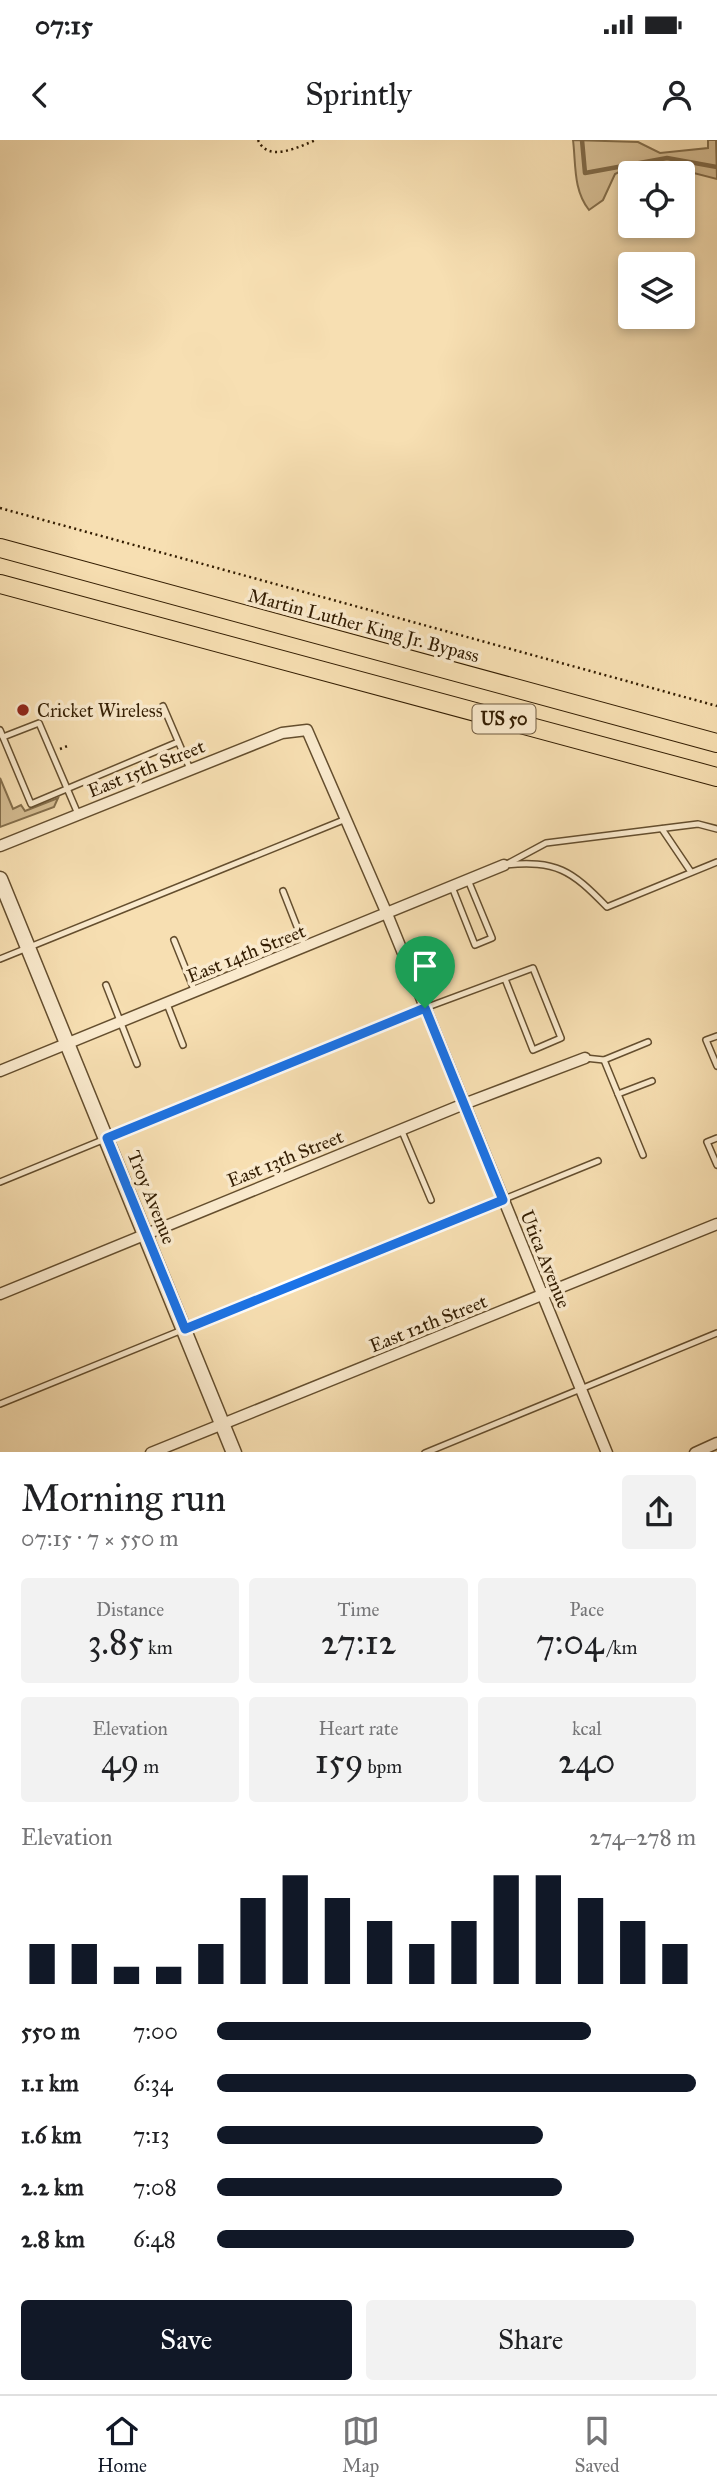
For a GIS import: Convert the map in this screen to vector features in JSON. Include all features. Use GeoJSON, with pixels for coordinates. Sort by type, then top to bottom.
{"type":"FeatureCollection","features":[{"type":"Feature","properties":{"kind":"highway","name":"Martin Luther King Jr. Bypass"},"geometry":{"type":"LineString","coordinates":[[0,548],[717,743]]}},
{"type":"Feature","properties":{"kind":"highway","name":"US 50"},"geometry":{"type":"LineString","coordinates":[[0,584],[717,777]]}},
{"type":"Feature","properties":{"kind":"street","name":"East 15th Street"},"geometry":{"type":"LineString","coordinates":[[0,846],[282,733],[307,730]]}},
{"type":"Feature","properties":{"kind":"street","name":"Utica Avenue"},"geometry":{"type":"LineString","coordinates":[[307,730],[387,914],[607,1452]]}},
{"type":"Feature","properties":{"kind":"street","name":"East 14th Street"},"geometry":{"type":"LineString","coordinates":[[0,1071],[504,865]]}},
{"type":"Feature","properties":{"kind":"street","name":"Troy Avenue"},"geometry":{"type":"LineString","coordinates":[[0,879],[234,1452]]}},
{"type":"Feature","properties":{"kind":"street","name":"East 13th Street"},"geometry":{"type":"LineString","coordinates":[[0,1294],[401,1129],[585,1058]]}},
{"type":"Feature","properties":{"kind":"street","name":"East 12th Street"},"geometry":{"type":"LineString","coordinates":[[151,1452],[717,1224]]}},
{"type":"Feature","properties":{"kind":"street"},"geometry":{"type":"LineString","coordinates":[[695,1452],[717,1443]]}},
{"type":"Feature","properties":{"kind":"lane"},"geometry":{"type":"LineString","coordinates":[[163,706],[190,769]]}},
{"type":"Feature","properties":{"kind":"lane"},"geometry":{"type":"LineString","coordinates":[[3,737],[39,723],[78,814]]}},
{"type":"Feature","properties":{"kind":"lane"},"geometry":{"type":"LineString","coordinates":[[0,730],[31,804],[178,742]]}},
{"type":"Feature","properties":{"kind":"lane"},"geometry":{"type":"LineString","coordinates":[[0,959],[346,819]]}},
{"type":"Feature","properties":{"kind":"lane"},"geometry":{"type":"LineString","coordinates":[[504,865],[547,843],[698,824],[717,829]]}},
{"type":"Feature","properties":{"kind":"lane"},"geometry":{"type":"LineString","coordinates":[[662,829],[691,872]]}},
{"type":"Feature","properties":{"kind":"lane"},"geometry":{"type":"LineString","coordinates":[[504,865],[527,863],[559,867],[586,886],[607,907],[717,862]]}},
{"type":"Feature","properties":{"kind":"lane"},"geometry":{"type":"LineString","coordinates":[[452,887],[475,945],[492,938],[468,880]]}},
{"type":"Feature","properties":{"kind":"lane"},"geometry":{"type":"LineString","coordinates":[[282,891],[305,948]]}},
{"type":"Feature","properties":{"kind":"lane"},"geometry":{"type":"LineString","coordinates":[[174,940],[195,992]]}},
{"type":"Feature","properties":{"kind":"lane"},"geometry":{"type":"LineString","coordinates":[[0,1182],[425,1008],[533,968],[561,1038],[533,1049],[505,979]]}},
{"type":"Feature","properties":{"kind":"lane"},"geometry":{"type":"LineString","coordinates":[[106,985],[137,1064]]}},
{"type":"Feature","properties":{"kind":"lane"},"geometry":{"type":"LineString","coordinates":[[167,1004],[183,1045]]}},
{"type":"Feature","properties":{"kind":"lane"},"geometry":{"type":"LineString","coordinates":[[717,1036],[706,1040],[717,1066]]}},
{"type":"Feature","properties":{"kind":"lane"},"geometry":{"type":"LineString","coordinates":[[585,1058],[604,1060],[648,1042]]}},
{"type":"Feature","properties":{"kind":"lane"},"geometry":{"type":"LineString","coordinates":[[604,1060],[643,1155]]}},
{"type":"Feature","properties":{"kind":"lane"},"geometry":{"type":"LineString","coordinates":[[618,1094],[652,1081]]}},
{"type":"Feature","properties":{"kind":"lane"},"geometry":{"type":"LineString","coordinates":[[401,1129],[431,1200]]}},
{"type":"Feature","properties":{"kind":"lane"},"geometry":{"type":"LineString","coordinates":[[717,1138],[708,1142],[717,1165]]}},
{"type":"Feature","properties":{"kind":"lane"},"geometry":{"type":"LineString","coordinates":[[0,1404],[598,1161]]}},
{"type":"Feature","properties":{"kind":"lane"},"geometry":{"type":"LineString","coordinates":[[425,1452],[717,1333]]}},
{"type":"Feature","properties":{"kind":"path"},"geometry":{"type":"LineString","coordinates":[[258,140],[264,149],[276,154],[316,140]]}},
{"type":"Feature","properties":{"kind":"path"},"geometry":{"type":"LineString","coordinates":[[0,508],[717,706]]}},
{"type":"Feature","properties":{"kind":"shaded area"},"geometry":{"type":"Polygon","coordinates":[[[573,140],[638,142],[660,153],[708,148],[708,140],[716,140],[717,179],[695,173],[695,161],[618,161],[618,172],[603,200],[589,210],[580,194],[573,140]]]}},
{"type":"Feature","properties":{"kind":"shaded area"},"geometry":{"type":"Polygon","coordinates":[[[0,778],[13,809],[21,805],[25,811],[58,798],[54,807],[0,827],[0,778]]]}},
{"type":"Feature","properties":{"kind":"waterway"},"geometry":{"type":"LineString","coordinates":[[582,140],[585,173],[667,158],[717,167]]}},
{"type":"Feature","properties":{"kind":"place","name":"Cricket Wireless"},"geometry":{"type":"Point","coordinates":[23,710]}},
{"type":"Feature","properties":{"kind":"route"},"geometry":{"type":"LineString","coordinates":[[425,1008],[503,1200],[185,1329],[107,1138],[425,1008]]}}]}
